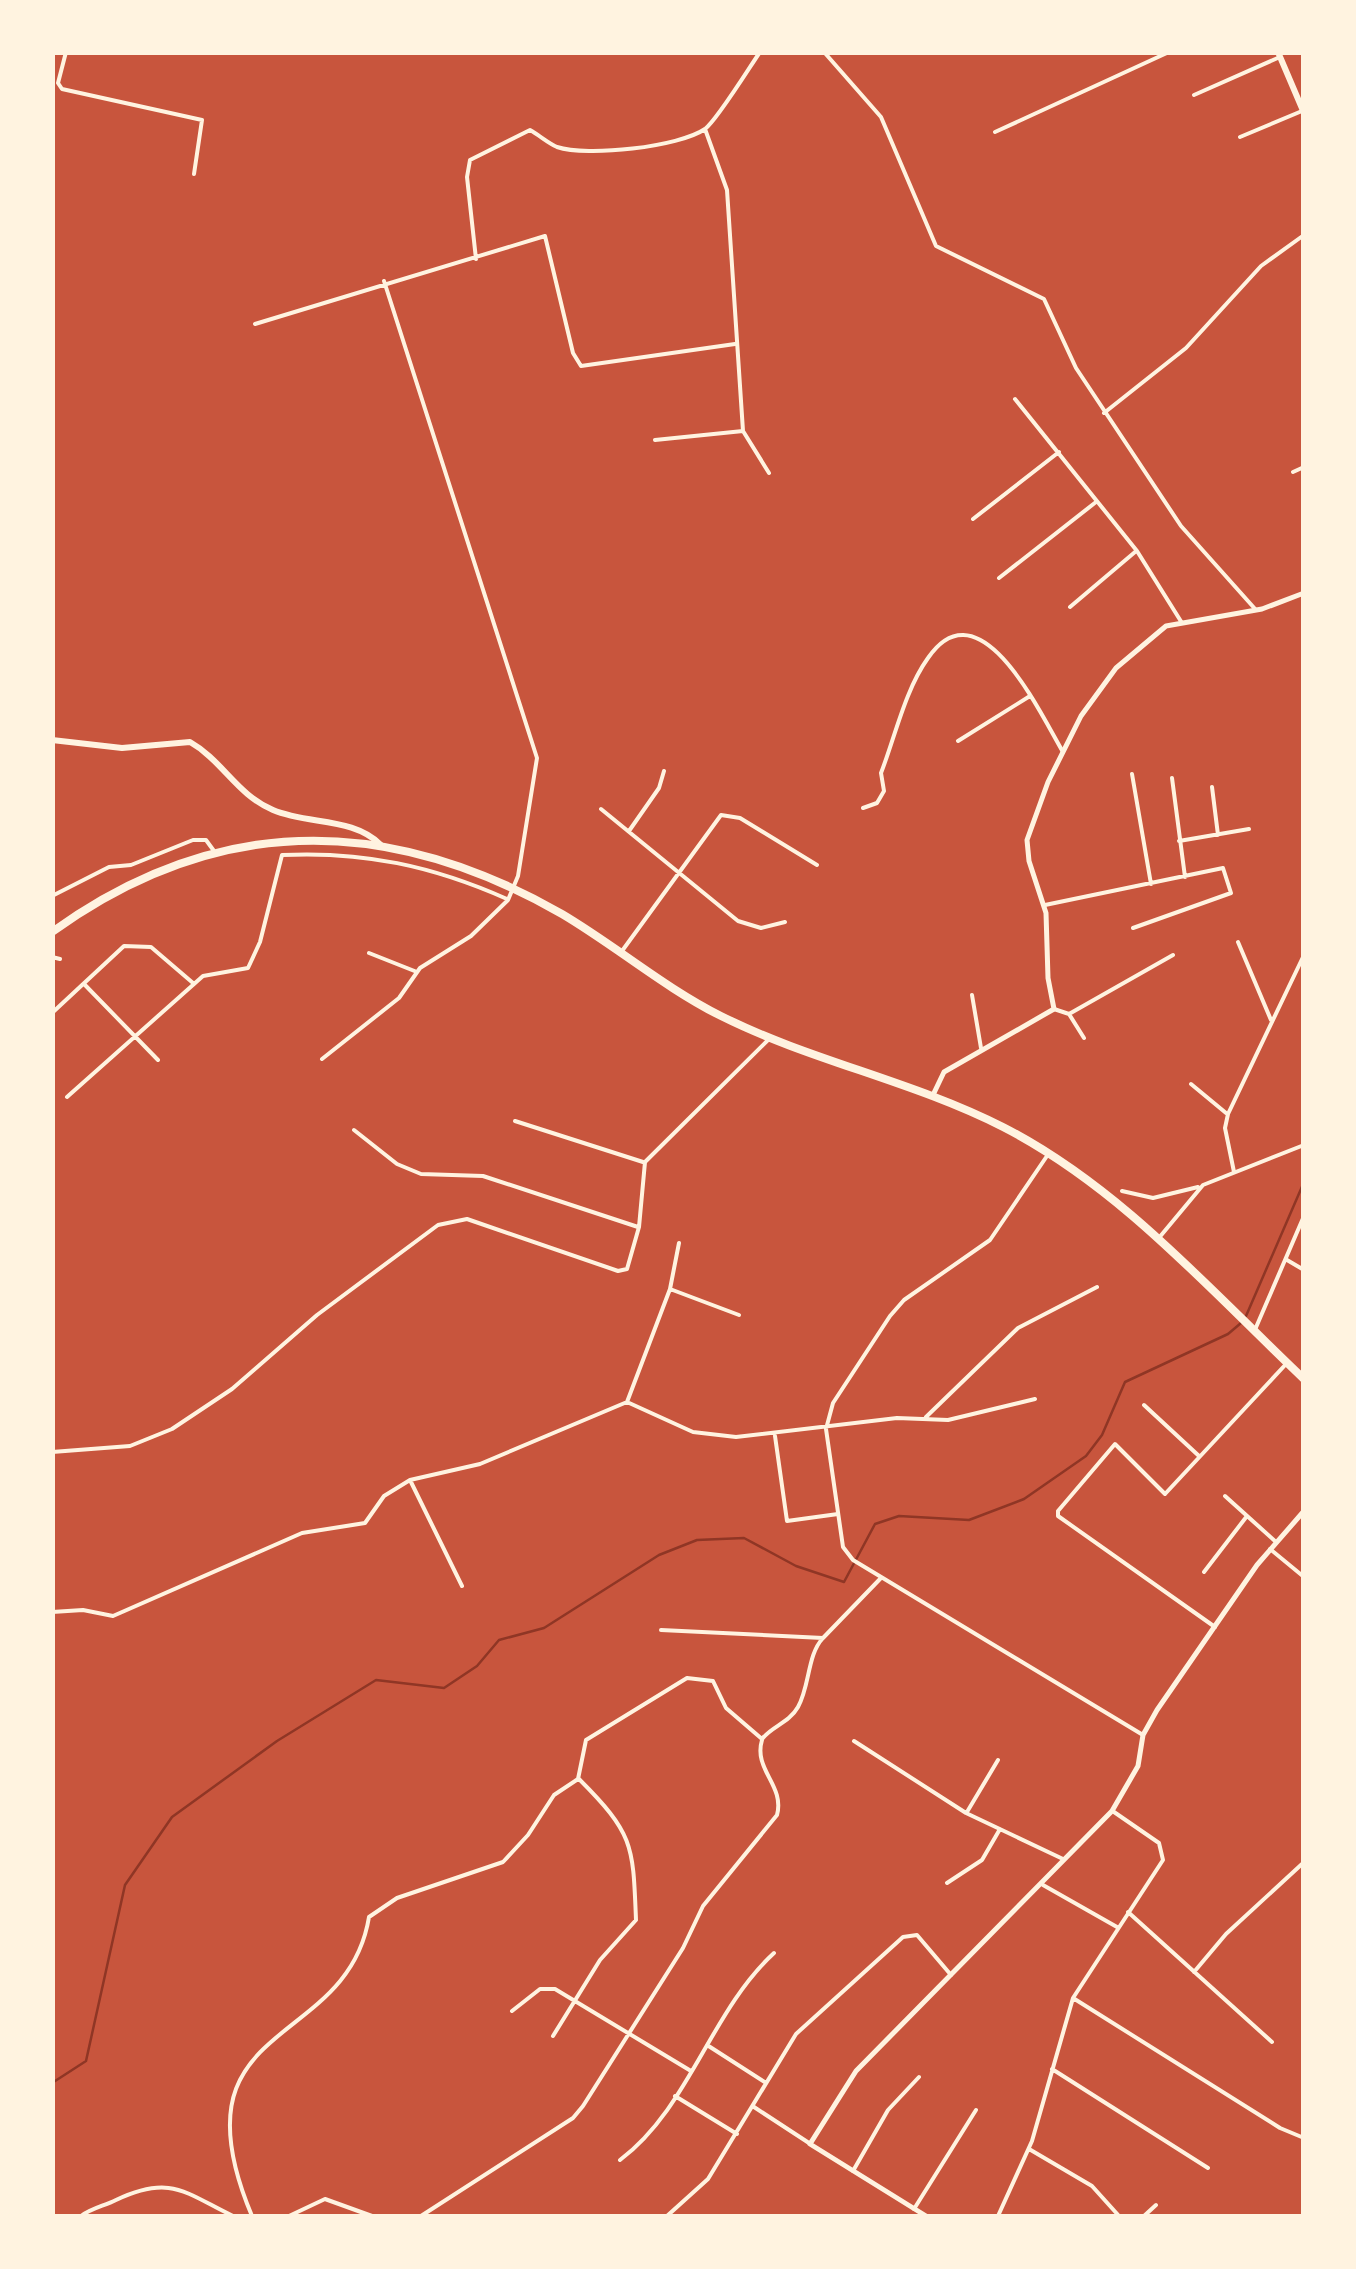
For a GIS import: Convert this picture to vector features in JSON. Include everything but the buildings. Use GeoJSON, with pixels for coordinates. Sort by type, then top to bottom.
{"type":"FeatureCollection","features":[{"type":"Feature","properties":{"kind":"main road"},"geometry":{"type":"LineString","coordinates":[[1279,55],[1303,112]]}},
{"type":"Feature","properties":{"kind":"main road"},"geometry":{"type":"LineString","coordinates":[[52,740],[122,748],[190,742],[254,801],[292,816],[360,828],[381,845]]}},
{"type":"Feature","properties":{"kind":"main road"},"geometry":{"type":"LineString","coordinates":[[52,932],[133,880],[214,851],[290,840],[381,845],[457,864],[514,888],[622,951],[720,1015],[934,1095],[1049,1153],[1089,1180],[1158,1239],[1304,1379]]}},
{"type":"Feature","properties":{"kind":"street"},"geometry":{"type":"LineString","coordinates":[[66,52],[58,83],[62,89],[202,120],[194,174]]}},
{"type":"Feature","properties":{"kind":"street"},"geometry":{"type":"LineString","coordinates":[[476,259],[467,172],[476,154],[530,130],[558,146],[611,150],[705,129],[760,52]]}},
{"type":"Feature","properties":{"kind":"street"},"geometry":{"type":"LineString","coordinates":[[824,52],[881,117],[936,246],[1044,298],[1076,368],[1181,526],[1256,610]]}},
{"type":"Feature","properties":{"kind":"street"},"geometry":{"type":"LineString","coordinates":[[994,132],[1169,52]]}},
{"type":"Feature","properties":{"kind":"street"},"geometry":{"type":"LineString","coordinates":[[1194,95],[1279,55]]}},
{"type":"Feature","properties":{"kind":"street"},"geometry":{"type":"LineString","coordinates":[[1240,138],[1303,112]]}},
{"type":"Feature","properties":{"kind":"street"},"geometry":{"type":"LineString","coordinates":[[705,129],[727,190],[734,344],[743,431],[769,472]]}},
{"type":"Feature","properties":{"kind":"street"},"geometry":{"type":"LineString","coordinates":[[1104,412],[1186,348],[1261,266],[1304,234]]}},
{"type":"Feature","properties":{"kind":"street"},"geometry":{"type":"LineString","coordinates":[[255,324],[384,281],[476,259],[545,236],[573,354],[581,366],[598,366],[636,354],[734,344]]}},
{"type":"Feature","properties":{"kind":"street"},"geometry":{"type":"LineString","coordinates":[[322,1059],[399,998],[417,972],[470,936],[508,900],[528,824],[537,747],[384,281]]}},
{"type":"Feature","properties":{"kind":"street"},"geometry":{"type":"LineString","coordinates":[[1016,400],[1137,550],[1182,623]]}},
{"type":"Feature","properties":{"kind":"street"},"geometry":{"type":"LineString","coordinates":[[655,440],[743,431]]}},
{"type":"Feature","properties":{"kind":"street"},"geometry":{"type":"LineString","coordinates":[[973,519],[1060,452]]}},
{"type":"Feature","properties":{"kind":"street"},"geometry":{"type":"LineString","coordinates":[[1293,472],[1304,467]]}},
{"type":"Feature","properties":{"kind":"street"},"geometry":{"type":"LineString","coordinates":[[998,578],[1096,502]]}},
{"type":"Feature","properties":{"kind":"street"},"geometry":{"type":"LineString","coordinates":[[1070,608],[1137,550]]}},
{"type":"Feature","properties":{"kind":"street"},"geometry":{"type":"LineString","coordinates":[[1054,1010],[1044,905],[1029,861],[1028,840],[1063,752],[1116,668],[1166,626],[1256,610],[1304,593]]}},
{"type":"Feature","properties":{"kind":"street"},"geometry":{"type":"LineString","coordinates":[[863,808],[878,803],[884,791],[881,774],[922,670],[944,643],[961,636],[982,640],[1003,656],[1063,752]]}},
{"type":"Feature","properties":{"kind":"street"},"geometry":{"type":"LineString","coordinates":[[958,740],[1030,696]]}},
{"type":"Feature","properties":{"kind":"street"},"geometry":{"type":"LineString","coordinates":[[628,831],[659,788],[664,771]]}},
{"type":"Feature","properties":{"kind":"street"},"geometry":{"type":"LineString","coordinates":[[1132,774],[1151,884]]}},
{"type":"Feature","properties":{"kind":"street"},"geometry":{"type":"LineString","coordinates":[[1172,778],[1185,877]]}},
{"type":"Feature","properties":{"kind":"street"},"geometry":{"type":"LineString","coordinates":[[1212,787],[1218,835]]}},
{"type":"Feature","properties":{"kind":"street"},"geometry":{"type":"LineString","coordinates":[[601,809],[738,922],[761,928],[786,922]]}},
{"type":"Feature","properties":{"kind":"street"},"geometry":{"type":"LineString","coordinates":[[622,951],[716,818],[726,814],[740,818],[817,865]]}},
{"type":"Feature","properties":{"kind":"street"},"geometry":{"type":"LineString","coordinates":[[1179,840],[1249,829]]}},
{"type":"Feature","properties":{"kind":"street"},"geometry":{"type":"LineString","coordinates":[[52,896],[108,868],[141,862],[192,840],[206,840],[214,851]]}},
{"type":"Feature","properties":{"kind":"street"},"geometry":{"type":"LineString","coordinates":[[67,1097],[193,984],[212,973],[248,968],[264,929],[282,856],[328,854],[406,862],[508,900]]}},
{"type":"Feature","properties":{"kind":"street"},"geometry":{"type":"LineString","coordinates":[[1044,905],[1223,868],[1231,893],[1133,928]]}},
{"type":"Feature","properties":{"kind":"street"},"geometry":{"type":"LineString","coordinates":[[1238,942],[1272,1022]]}},
{"type":"Feature","properties":{"kind":"street"},"geometry":{"type":"LineString","coordinates":[[52,1013],[124,946],[151,947],[193,984]]}},
{"type":"Feature","properties":{"kind":"street"},"geometry":{"type":"LineString","coordinates":[[369,953],[417,972]]}},
{"type":"Feature","properties":{"kind":"street"},"geometry":{"type":"LineString","coordinates":[[1234,1172],[1225,1128],[1228,1114],[1304,954]]}},
{"type":"Feature","properties":{"kind":"street"},"geometry":{"type":"LineString","coordinates":[[1069,1014],[1173,955]]}},
{"type":"Feature","properties":{"kind":"street"},"geometry":{"type":"LineString","coordinates":[[52,957],[60,959]]}},
{"type":"Feature","properties":{"kind":"street"},"geometry":{"type":"LineString","coordinates":[[84,985],[158,1060]]}},
{"type":"Feature","properties":{"kind":"street"},"geometry":{"type":"LineString","coordinates":[[972,995],[982,1048]]}},
{"type":"Feature","properties":{"kind":"street"},"geometry":{"type":"LineString","coordinates":[[934,1095],[944,1072],[1054,1010],[1069,1014],[1084,1038]]}},
{"type":"Feature","properties":{"kind":"street"},"geometry":{"type":"LineString","coordinates":[[52,1452],[130,1446],[172,1429],[232,1389],[317,1316],[438,1225],[467,1219],[618,1271],[632,1262],[645,1162],[772,1036]]}},
{"type":"Feature","properties":{"kind":"street"},"geometry":{"type":"LineString","coordinates":[[1191,1084],[1228,1114]]}},
{"type":"Feature","properties":{"kind":"street"},"geometry":{"type":"LineString","coordinates":[[514,1121],[645,1162]]}},
{"type":"Feature","properties":{"kind":"street"},"geometry":{"type":"LineString","coordinates":[[354,1130],[397,1164],[421,1174],[482,1176],[639,1228]]}},
{"type":"Feature","properties":{"kind":"street"},"geometry":{"type":"LineString","coordinates":[[1122,1191],[1138,1197],[1170,1196],[1304,1145]]}},
{"type":"Feature","properties":{"kind":"street"},"geometry":{"type":"LineString","coordinates":[[1049,1153],[990,1240],[904,1300],[848,1374],[828,1414],[826,1428],[838,1514],[844,1547],[852,1560],[1143,1735]]}},
{"type":"Feature","properties":{"kind":"street"},"geometry":{"type":"LineString","coordinates":[[1158,1239],[1202,1185]]}},
{"type":"Feature","properties":{"kind":"street"},"geometry":{"type":"LineString","coordinates":[[1251,1329],[1287,1260],[1304,1216]]}},
{"type":"Feature","properties":{"kind":"street"},"geometry":{"type":"LineString","coordinates":[[52,1612],[83,1610],[113,1616],[302,1533],[358,1526],[370,1518],[388,1492],[410,1480],[480,1464],[626,1402],[670,1289],[679,1243]]}},
{"type":"Feature","properties":{"kind":"street"},"geometry":{"type":"LineString","coordinates":[[1287,1260],[1304,1270]]}},
{"type":"Feature","properties":{"kind":"street"},"geometry":{"type":"LineString","coordinates":[[926,1417],[948,1390],[1018,1328],[1097,1287]]}},
{"type":"Feature","properties":{"kind":"street"},"geometry":{"type":"LineString","coordinates":[[670,1289],[738,1314]]}},
{"type":"Feature","properties":{"kind":"street"},"geometry":{"type":"LineString","coordinates":[[1216,1627],[1058,1516],[1060,1506],[1115,1444],[1165,1494],[1287,1363]]}},
{"type":"Feature","properties":{"kind":"street"},"geometry":{"type":"LineString","coordinates":[[626,1402],[693,1432],[724,1437],[775,1436],[926,1417],[953,1419],[1035,1399]]}},
{"type":"Feature","properties":{"kind":"street"},"geometry":{"type":"LineString","coordinates":[[1144,1405],[1200,1457]]}},
{"type":"Feature","properties":{"kind":"street"},"geometry":{"type":"LineString","coordinates":[[775,1436],[787,1522],[838,1514]]}},
{"type":"Feature","properties":{"kind":"street"},"geometry":{"type":"LineString","coordinates":[[410,1480],[462,1586]]}},
{"type":"Feature","properties":{"kind":"street"},"geometry":{"type":"LineString","coordinates":[[1225,1496],[1276,1542]]}},
{"type":"Feature","properties":{"kind":"street"},"geometry":{"type":"LineString","coordinates":[[810,2144],[852,2076],[1112,1811],[1138,1766],[1143,1735],[1270,1549],[1304,1511]]}},
{"type":"Feature","properties":{"kind":"street"},"geometry":{"type":"LineString","coordinates":[[1204,1572],[1247,1516]]}},
{"type":"Feature","properties":{"kind":"street"},"geometry":{"type":"LineString","coordinates":[[1270,1549],[1304,1577]]}},
{"type":"Feature","properties":{"kind":"street"},"geometry":{"type":"LineString","coordinates":[[421,2216],[578,2114],[683,1948],[703,1906],[777,1815],[777,1794],[760,1762],[762,1739],[797,1709],[811,1676],[815,1646],[882,1578]]}},
{"type":"Feature","properties":{"kind":"street"},"geometry":{"type":"LineString","coordinates":[[660,1630],[822,1638]]}},
{"type":"Feature","properties":{"kind":"street"},"geometry":{"type":"LineString","coordinates":[[252,2216],[235,2170],[230,2138],[235,2090],[249,2063],[348,1974],[362,1948],[369,1917],[382,1904],[503,1862],[528,1836],[554,1795],[578,1778],[586,1740],[687,1678],[713,1681],[726,1708],[762,1739]]}},
{"type":"Feature","properties":{"kind":"street"},"geometry":{"type":"LineString","coordinates":[[854,1741],[966,1814],[1066,1861]]}},
{"type":"Feature","properties":{"kind":"street"},"geometry":{"type":"LineString","coordinates":[[966,1814],[998,1760]]}},
{"type":"Feature","properties":{"kind":"street"},"geometry":{"type":"LineString","coordinates":[[553,2036],[600,1960],[636,1918],[631,1886],[633,1850],[612,1814],[578,1778]]}},
{"type":"Feature","properties":{"kind":"street"},"geometry":{"type":"LineString","coordinates":[[998,2216],[1029,2149],[1073,1998],[1159,1869],[1164,1852],[1156,1841],[1112,1811]]}},
{"type":"Feature","properties":{"kind":"street"},"geometry":{"type":"LineString","coordinates":[[947,1883],[982,1860],[1000,1829]]}},
{"type":"Feature","properties":{"kind":"street"},"geometry":{"type":"LineString","coordinates":[[1194,1972],[1226,1934],[1302,1864]]}},
{"type":"Feature","properties":{"kind":"street"},"geometry":{"type":"LineString","coordinates":[[1043,1885],[1118,1928]]}},
{"type":"Feature","properties":{"kind":"street"},"geometry":{"type":"LineString","coordinates":[[1128,1912],[1272,2042]]}},
{"type":"Feature","properties":{"kind":"street"},"geometry":{"type":"LineString","coordinates":[[666,2216],[704,2182],[754,2108],[796,2034],[903,1937],[918,1934],[950,1975]]}},
{"type":"Feature","properties":{"kind":"street"},"geometry":{"type":"LineString","coordinates":[[620,2160],[646,2140],[744,1983],[774,1953]]}},
{"type":"Feature","properties":{"kind":"street"},"geometry":{"type":"LineString","coordinates":[[512,2010],[543,1988],[575,2000],[691,2071]]}},
{"type":"Feature","properties":{"kind":"street"},"geometry":{"type":"LineString","coordinates":[[1073,1998],[1280,2128],[1304,2138]]}},
{"type":"Feature","properties":{"kind":"street"},"geometry":{"type":"LineString","coordinates":[[707,2045],[768,2084]]}},
{"type":"Feature","properties":{"kind":"street"},"geometry":{"type":"LineString","coordinates":[[1052,2069],[1208,2168]]}},
{"type":"Feature","properties":{"kind":"street"},"geometry":{"type":"LineString","coordinates":[[854,2171],[888,2110],[920,2077]]}},
{"type":"Feature","properties":{"kind":"street"},"geometry":{"type":"LineString","coordinates":[[675,2096],[737,2134]]}},
{"type":"Feature","properties":{"kind":"street"},"geometry":{"type":"LineString","coordinates":[[754,2108],[926,2216]]}},
{"type":"Feature","properties":{"kind":"street"},"geometry":{"type":"LineString","coordinates":[[914,2209],[976,2110]]}},
{"type":"Feature","properties":{"kind":"street"},"geometry":{"type":"LineString","coordinates":[[1029,2149],[1092,2186],[1119,2216]]}},
{"type":"Feature","properties":{"kind":"street"},"geometry":{"type":"LineString","coordinates":[[81,2216],[136,2190],[169,2186],[190,2192],[232,2216]]}},
{"type":"Feature","properties":{"kind":"street"},"geometry":{"type":"LineString","coordinates":[[289,2216],[326,2200],[372,2216]]}},
{"type":"Feature","properties":{"kind":"street"},"geometry":{"type":"LineString","coordinates":[[1144,2216],[1156,2204]]}},
{"type":"Feature","properties":{"kind":"waterway"},"geometry":{"type":"LineString","coordinates":[[1246,1316],[1304,1182]]}},
{"type":"Feature","properties":{"kind":"waterway"},"geometry":{"type":"LineString","coordinates":[[52,2083],[86,2061],[125,1885],[172,1817],[277,1741],[376,1680],[444,1688],[477,1666],[499,1640],[544,1628],[659,1555],[697,1540],[744,1538],[796,1566],[844,1582],[875,1524],[899,1516],[969,1520],[1024,1499],[1086,1456],[1102,1435],[1125,1382],[1228,1334],[1241,1323]]}}]}
